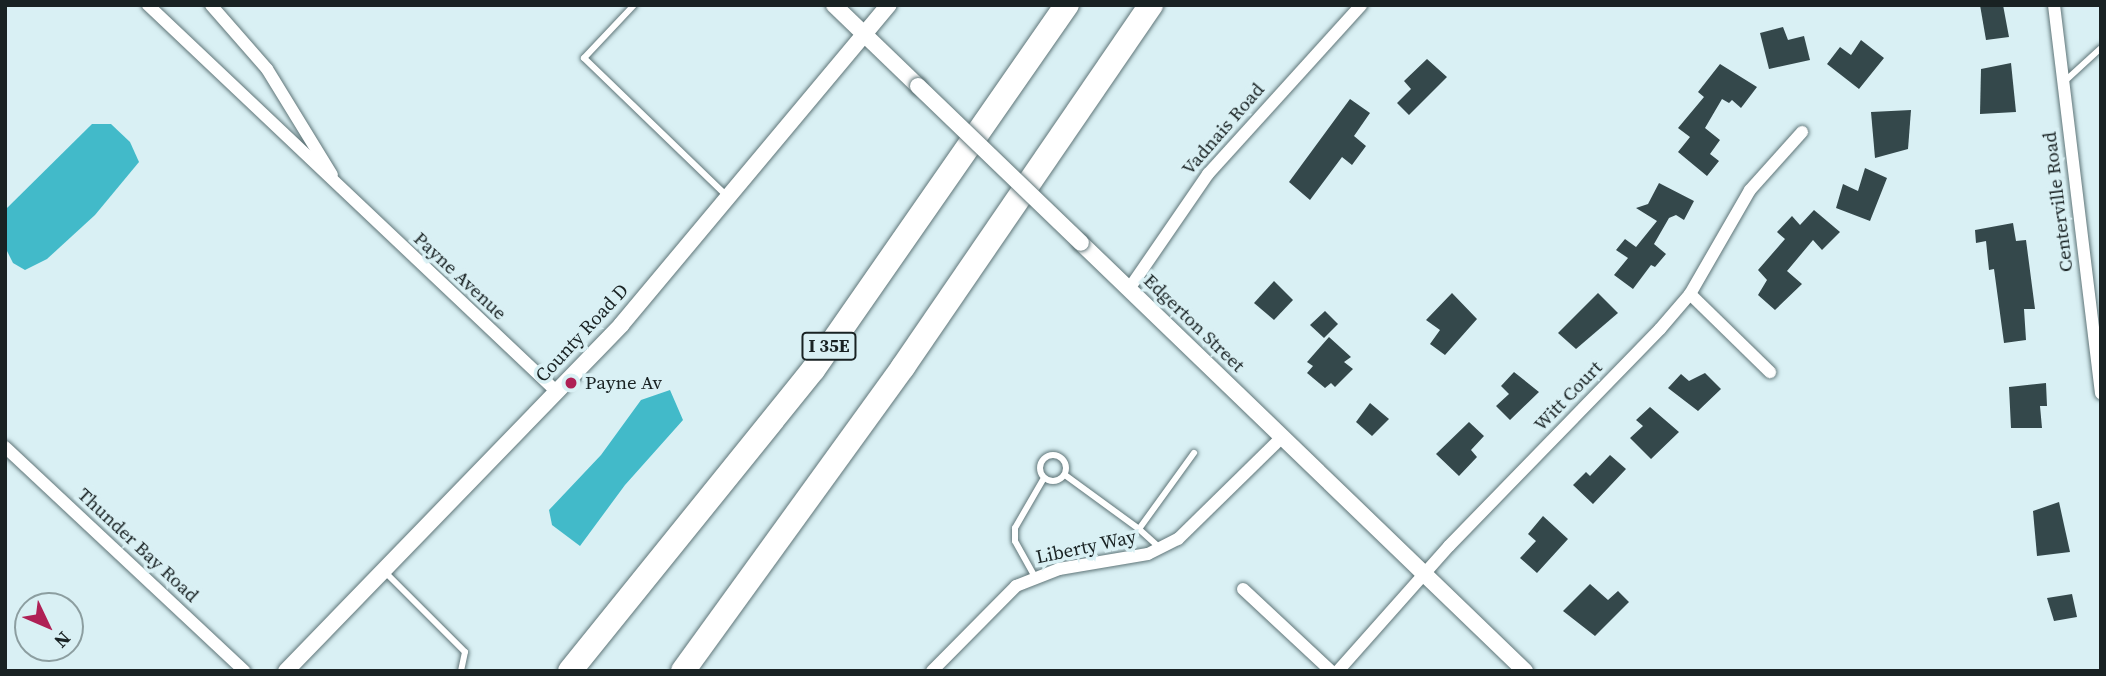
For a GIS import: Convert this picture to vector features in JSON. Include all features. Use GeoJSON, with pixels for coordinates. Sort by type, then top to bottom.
{"type":"FeatureCollection","features":[{"type":"Feature","properties":{"kind":"highway","name":"I 35E"},"geometry":{"type":"LineString","coordinates":[[570,671],[813,370],[1067,5]]}},
{"type":"Feature","properties":{"kind":"highway"},"geometry":{"type":"LineString","coordinates":[[683,671],[744,590],[1151,5]]}},
{"type":"Feature","properties":{"kind":"highway"},"geometry":{"type":"LineString","coordinates":[[675,671],[744,590]]}},
{"type":"Feature","properties":{"kind":"street","name":"Payne Avenue"},"geometry":{"type":"LineString","coordinates":[[149,5],[556,392]]}},
{"type":"Feature","properties":{"kind":"street","name":"Payne Avenue"},"geometry":{"type":"LineString","coordinates":[[211,5],[267,69],[339,188]]}},
{"type":"Feature","properties":{"kind":"street","name":"Edgerton Street"},"geometry":{"type":"LineString","coordinates":[[834,5],[1525,671]]}},
{"type":"Feature","properties":{"kind":"street","name":"County Road D"},"geometry":{"type":"LineString","coordinates":[[286,671],[621,325],[889,5]]}},
{"type":"Feature","properties":{"kind":"street","name":"Vadnais Road"},"geometry":{"type":"LineString","coordinates":[[1129,289],[1208,174],[1361,5]]}},
{"type":"Feature","properties":{"kind":"street","name":"Centerville Road"},"geometry":{"type":"LineString","coordinates":[[2054,5],[2101,393]]}},
{"type":"Feature","properties":{"kind":"street","name":"Witt Court"},"geometry":{"type":"LineString","coordinates":[[1338,671],[1423,573],[1690,293],[1750,190],[1802,132]]}},
{"type":"Feature","properties":{"kind":"street"},"geometry":{"type":"LineString","coordinates":[[1690,293],[1770,372]]}},
{"type":"Feature","properties":{"kind":"street","name":"Liberty Way"},"geometry":{"type":"LineString","coordinates":[[932,671],[996,604],[1035,577],[1160,548],[1200,522],[1282,437]]}},
{"type":"Feature","properties":{"kind":"street","name":"Thunder Bay Road"},"geometry":{"type":"LineString","coordinates":[[5,447],[244,671]]}},
{"type":"Feature","properties":{"kind":"street"},"geometry":{"type":"LineString","coordinates":[[1243,589],[1331,671]]}},
{"type":"Feature","properties":{"kind":"lane"},"geometry":{"type":"LineString","coordinates":[[634,5],[584,58],[727,196]]}},
{"type":"Feature","properties":{"kind":"lane"},"geometry":{"type":"LineString","coordinates":[[2065,82],[2101,48]]}},
{"type":"Feature","properties":{"kind":"lane"},"geometry":{"type":"LineString","coordinates":[[1139,529],[1194,453]]}},
{"type":"Feature","properties":{"kind":"lane"},"geometry":{"type":"LineString","coordinates":[[1065,475],[1053,481],[1044,478],[1039,466],[1051,454],[1063,458],[1065,475],[1139,529],[1160,548]]}},
{"type":"Feature","properties":{"kind":"lane"},"geometry":{"type":"LineString","coordinates":[[1035,577],[1015,541],[1015,528],[1044,478]]}},
{"type":"Feature","properties":{"kind":"lane"},"geometry":{"type":"LineString","coordinates":[[383,570],[465,652],[461,671]]}},
{"type":"Feature","properties":{"kind":"water"},"geometry":{"type":"Polygon","coordinates":[[[92,124],[111,124],[130,142],[139,162],[95,215],[47,259],[25,270],[13,263],[5,247],[5,210],[92,124]]]}},
{"type":"Feature","properties":{"kind":"water"},"geometry":{"type":"Polygon","coordinates":[[[670,390],[683,420],[625,485],[580,546],[552,525],[549,510],[601,455],[641,400],[670,390]]]}},
{"type":"Feature","properties":{"kind":"building"},"geometry":{"type":"Polygon","coordinates":[[[1980,5],[2003,5],[2009,37],[1986,40],[1980,5]]]}},
{"type":"Feature","properties":{"kind":"building"},"geometry":{"type":"Polygon","coordinates":[[[1783,27],[1788,40],[1804,36],[1810,60],[1769,69],[1760,33],[1783,27]]]}},
{"type":"Feature","properties":{"kind":"building"},"geometry":{"type":"Polygon","coordinates":[[[1861,40],[1884,58],[1859,89],[1827,64],[1840,47],[1851,55],[1861,40]]]}},
{"type":"Feature","properties":{"kind":"building"},"geometry":{"type":"Polygon","coordinates":[[[1427,59],[1447,77],[1409,115],[1397,103],[1411,89],[1404,81],[1427,59]]]}},
{"type":"Feature","properties":{"kind":"building"},"geometry":{"type":"Polygon","coordinates":[[[2011,63],[2016,112],[1980,114],[1981,69],[2011,63]]]}},
{"type":"Feature","properties":{"kind":"building"},"geometry":{"type":"Polygon","coordinates":[[[1720,64],[1757,87],[1741,108],[1732,100],[1729,103],[1722,99],[1705,128],[1720,140],[1710,154],[1719,161],[1707,176],[1678,152],[1690,137],[1678,128],[1704,97],[1698,92],[1720,64]]]}},
{"type":"Feature","properties":{"kind":"building"},"geometry":{"type":"Polygon","coordinates":[[[1350,99],[1370,113],[1354,136],[1366,146],[1352,165],[1342,157],[1310,200],[1289,182],[1350,99]]]}},
{"type":"Feature","properties":{"kind":"building"},"geometry":{"type":"Polygon","coordinates":[[[1911,110],[1908,149],[1875,158],[1871,112],[1911,110]]]}},
{"type":"Feature","properties":{"kind":"building"},"geometry":{"type":"Polygon","coordinates":[[[1865,168],[1887,178],[1870,221],[1836,208],[1843,184],[1858,191],[1865,168]]]}},
{"type":"Feature","properties":{"kind":"building"},"geometry":{"type":"Polygon","coordinates":[[[1659,183],[1694,201],[1684,220],[1676,215],[1669,218],[1654,244],[1666,254],[1655,267],[1651,265],[1633,289],[1614,275],[1628,258],[1616,250],[1625,239],[1636,247],[1657,221],[1636,208],[1648,204],[1659,183]]]}},
{"type":"Feature","properties":{"kind":"building"},"geometry":{"type":"Polygon","coordinates":[[[1814,210],[1840,232],[1822,250],[1813,240],[1787,271],[1802,284],[1775,310],[1758,295],[1767,280],[1758,270],[1785,239],[1777,232],[1792,216],[1800,225],[1814,210]]]}},
{"type":"Feature","properties":{"kind":"building"},"geometry":{"type":"Polygon","coordinates":[[[2013,223],[2016,241],[2026,240],[2035,309],[2024,309],[2026,340],[2004,343],[1994,269],[1989,270],[1986,241],[1976,243],[1975,230],[2013,223]]]}},
{"type":"Feature","properties":{"kind":"building"},"geometry":{"type":"Polygon","coordinates":[[[1274,281],[1293,300],[1274,320],[1254,303],[1274,281]]]}},
{"type":"Feature","properties":{"kind":"building"},"geometry":{"type":"Polygon","coordinates":[[[1452,293],[1477,319],[1445,355],[1430,344],[1440,330],[1426,320],[1452,293]]]}},
{"type":"Feature","properties":{"kind":"building"},"geometry":{"type":"Polygon","coordinates":[[[1598,293],[1618,313],[1576,349],[1558,333],[1598,293]]]}},
{"type":"Feature","properties":{"kind":"building"},"geometry":{"type":"Polygon","coordinates":[[[1325,311],[1338,324],[1324,338],[1310,325],[1325,311]]]}},
{"type":"Feature","properties":{"kind":"building"},"geometry":{"type":"Polygon","coordinates":[[[1329,337],[1351,357],[1344,362],[1353,369],[1335,387],[1331,383],[1325,388],[1307,373],[1313,366],[1307,362],[1329,337]]]}},
{"type":"Feature","properties":{"kind":"building"},"geometry":{"type":"Polygon","coordinates":[[[1514,372],[1539,392],[1510,420],[1496,406],[1509,394],[1501,386],[1514,372]]]}},
{"type":"Feature","properties":{"kind":"building"},"geometry":{"type":"Polygon","coordinates":[[[1705,373],[1721,389],[1698,411],[1668,388],[1681,374],[1689,381],[1705,373]]]}},
{"type":"Feature","properties":{"kind":"building"},"geometry":{"type":"Polygon","coordinates":[[[2046,383],[2047,406],[2040,406],[2042,428],[2011,428],[2009,387],[2046,383]]]}},
{"type":"Feature","properties":{"kind":"building"},"geometry":{"type":"Polygon","coordinates":[[[1370,403],[1389,419],[1372,436],[1356,422],[1370,403]]]}},
{"type":"Feature","properties":{"kind":"building"},"geometry":{"type":"Polygon","coordinates":[[[1650,407],[1679,432],[1651,459],[1630,438],[1643,426],[1636,420],[1650,407]]]}},
{"type":"Feature","properties":{"kind":"building"},"geometry":{"type":"Polygon","coordinates":[[[1469,422],[1484,436],[1471,450],[1477,457],[1459,476],[1436,454],[1469,422]]]}},
{"type":"Feature","properties":{"kind":"building"},"geometry":{"type":"Polygon","coordinates":[[[1610,455],[1626,469],[1593,504],[1573,485],[1586,472],[1590,476],[1610,455]]]}},
{"type":"Feature","properties":{"kind":"building"},"geometry":{"type":"Polygon","coordinates":[[[2059,502],[2070,552],[2037,556],[2033,511],[2059,502]]]}},
{"type":"Feature","properties":{"kind":"building"},"geometry":{"type":"Polygon","coordinates":[[[1543,516],[1568,539],[1537,573],[1520,558],[1536,541],[1528,534],[1543,516]]]}},
{"type":"Feature","properties":{"kind":"building"},"geometry":{"type":"Polygon","coordinates":[[[1590,584],[1608,600],[1618,591],[1629,602],[1595,636],[1563,611],[1590,584]]]}},
{"type":"Feature","properties":{"kind":"building"},"geometry":{"type":"Polygon","coordinates":[[[2072,594],[2077,617],[2054,621],[2047,598],[2072,594]]]}},
{"type":"Feature","properties":{"kind":"place","name":"Payne Av"},"geometry":{"type":"Point","coordinates":[571,383]}}]}
